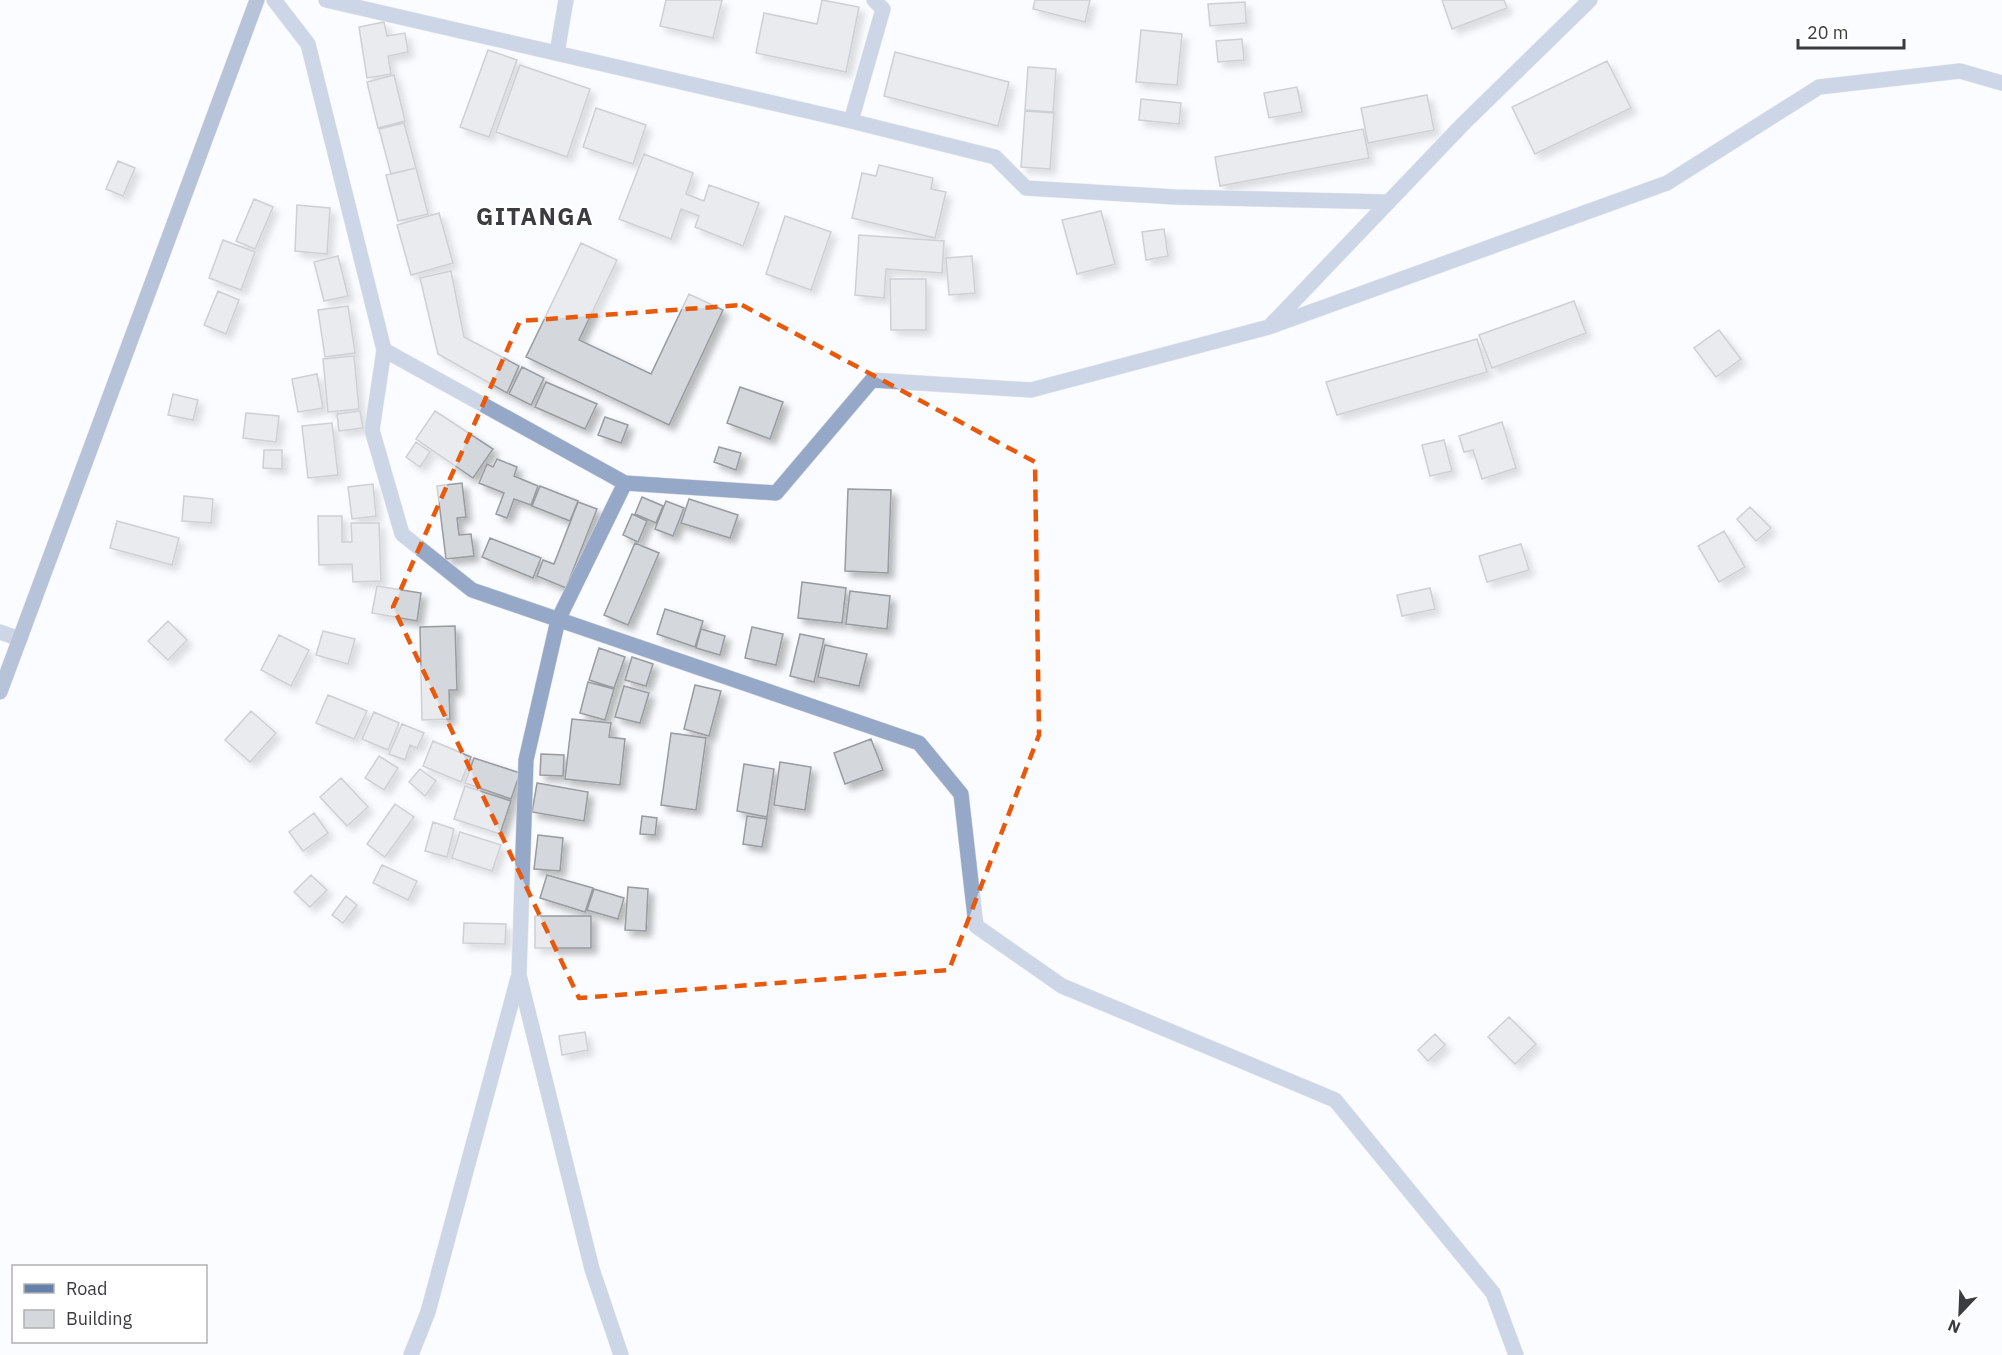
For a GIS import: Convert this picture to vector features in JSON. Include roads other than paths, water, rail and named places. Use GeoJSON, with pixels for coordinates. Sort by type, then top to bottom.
{"type":"FeatureCollection","features":[{"type":"Feature","properties":{"kind":"main road"},"geometry":{"type":"LineString","coordinates":[[0,692],[257,0]]}},
{"type":"Feature","properties":{"kind":"street"},"geometry":{"type":"LineString","coordinates":[[274,0],[308,44],[384,350],[372,430],[402,534],[472,590],[919,743],[962,794],[976,926],[1062,986],[1335,1100],[1493,1293],[1516,1355]]}},
{"type":"Feature","properties":{"kind":"street"},"geometry":{"type":"LineString","coordinates":[[326,0],[851,120],[995,157],[1026,189],[1175,197],[1389,202]]}},
{"type":"Feature","properties":{"kind":"street"},"geometry":{"type":"LineString","coordinates":[[556,53],[566,0]]}},
{"type":"Feature","properties":{"kind":"street"},"geometry":{"type":"LineString","coordinates":[[851,120],[883,9],[874,0]]}},
{"type":"Feature","properties":{"kind":"street"},"geometry":{"type":"LineString","coordinates":[[1269,327],[1463,124],[1590,0]]}},
{"type":"Feature","properties":{"kind":"street"},"geometry":{"type":"LineString","coordinates":[[384,350],[625,483],[776,493],[872,380],[1031,390],[1269,327],[1667,183],[1819,87],[1960,71],[2002,83]]}},
{"type":"Feature","properties":{"kind":"street"},"geometry":{"type":"LineString","coordinates":[[411,1355],[428,1312],[519,975],[526,760],[558,620],[625,483]]}},
{"type":"Feature","properties":{"kind":"street"},"geometry":{"type":"LineString","coordinates":[[0,632],[20,639]]}},
{"type":"Feature","properties":{"kind":"street"},"geometry":{"type":"LineString","coordinates":[[519,975],[592,1269],[621,1355]]}},
{"type":"Feature","properties":{"kind":"district","name":"GITANGA"},"geometry":{"type":"Point","coordinates":[535,216]}}]}
